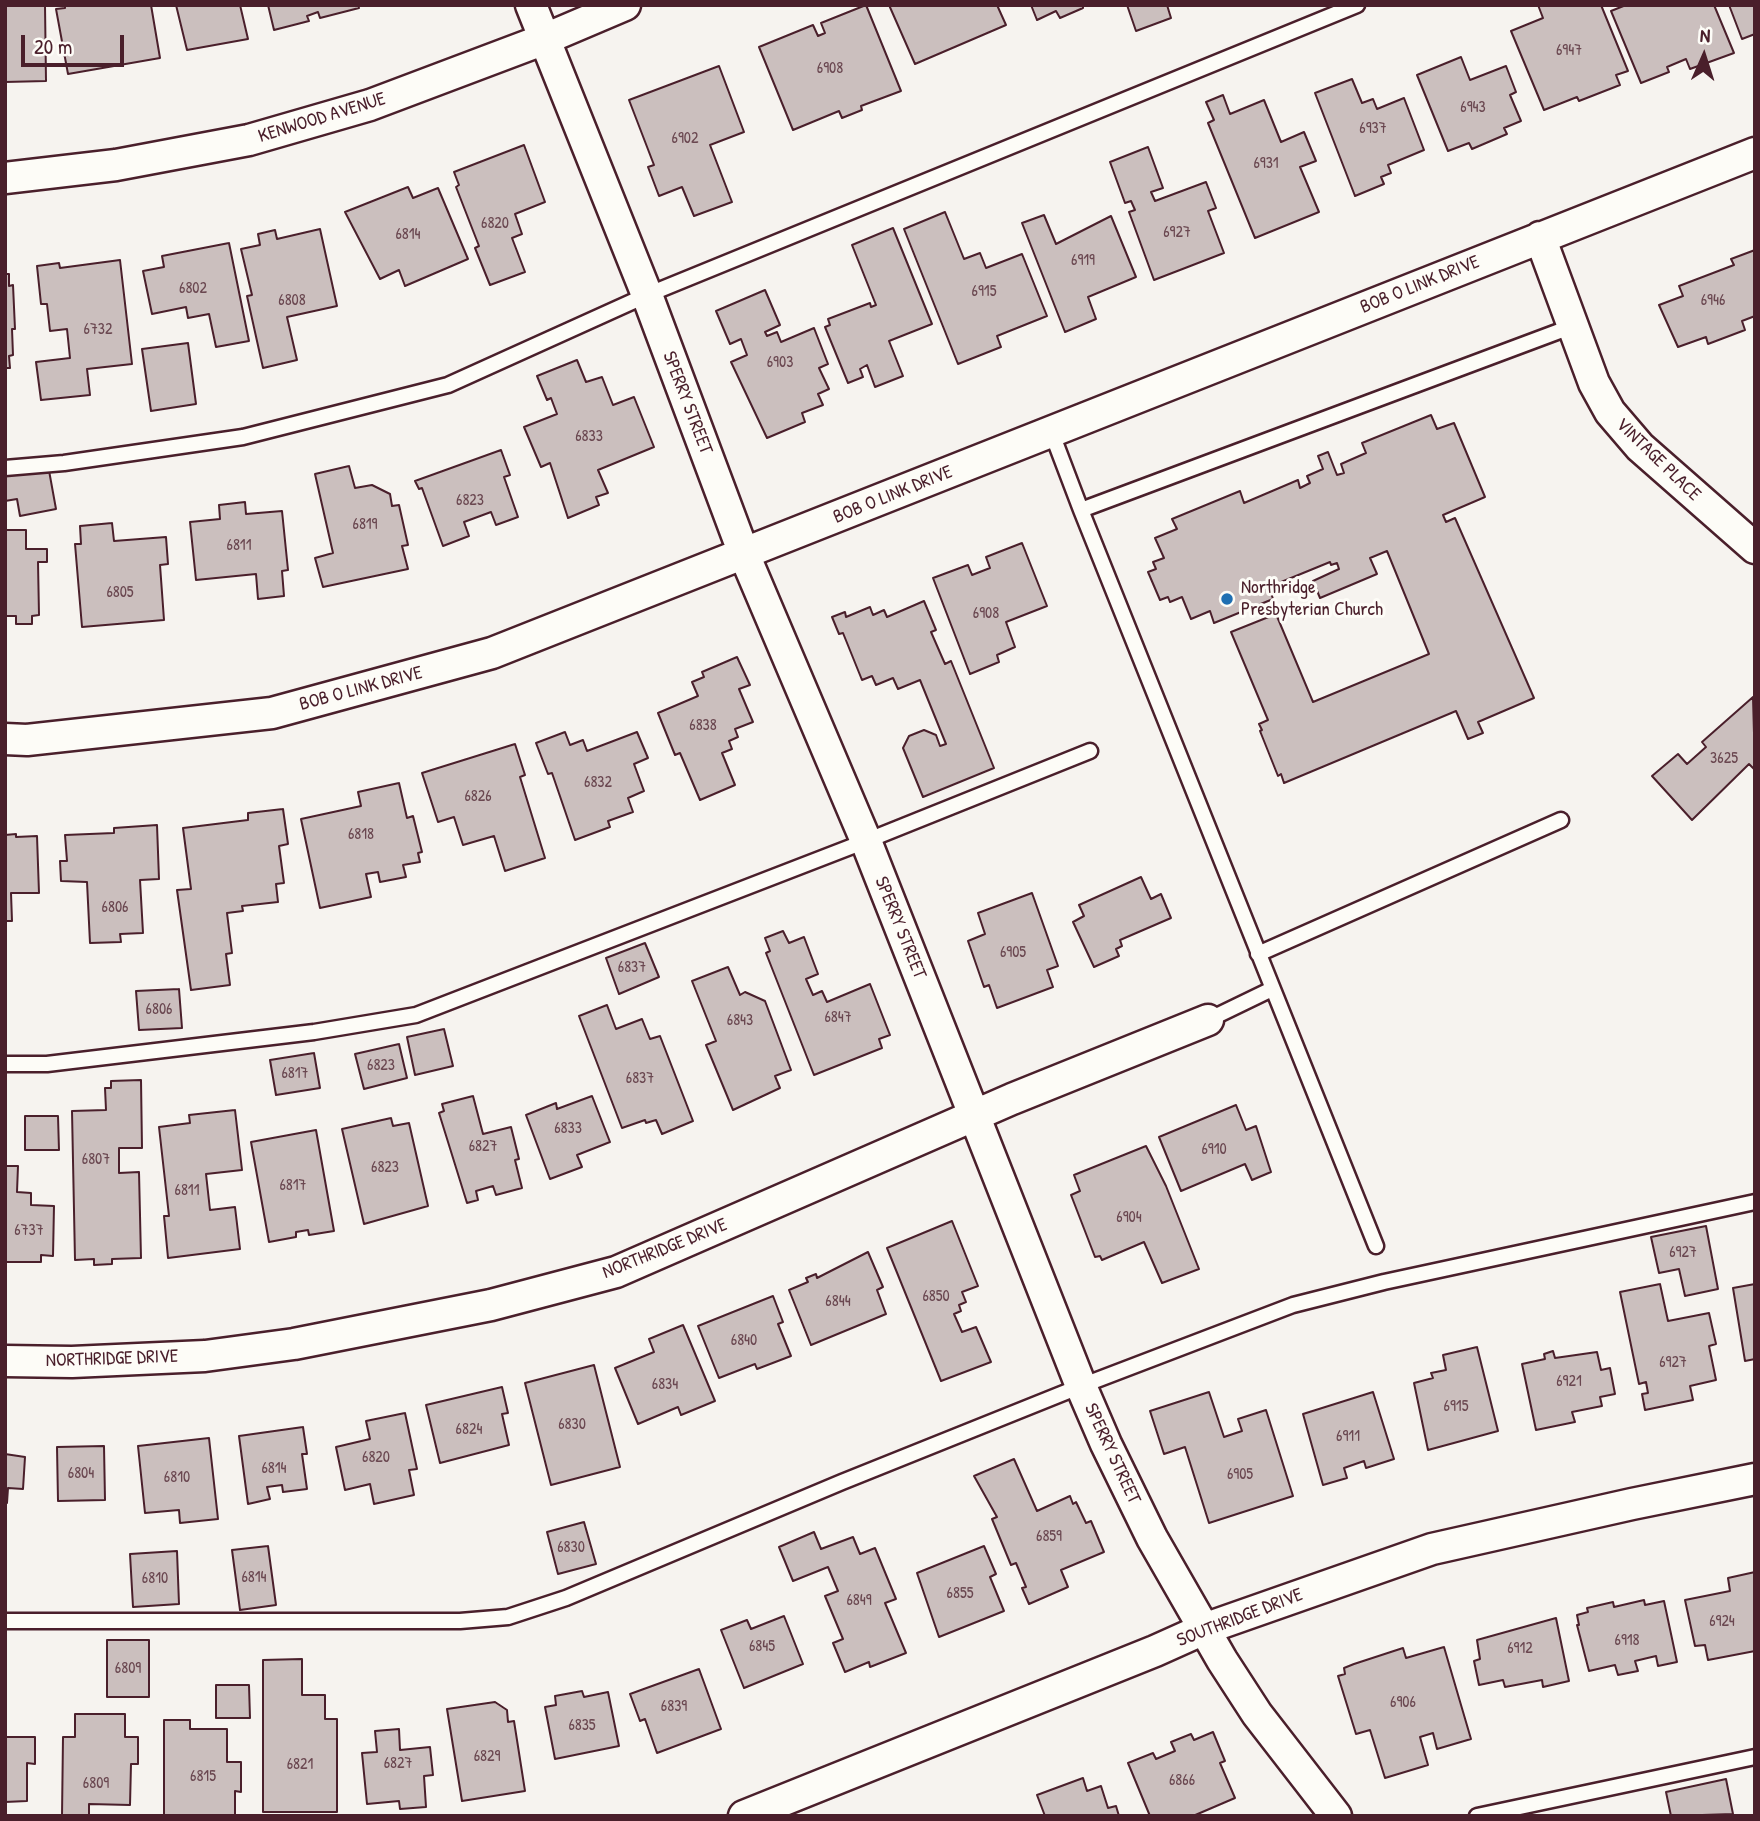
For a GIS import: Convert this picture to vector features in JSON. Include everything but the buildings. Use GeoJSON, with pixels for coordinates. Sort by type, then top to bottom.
{"type":"FeatureCollection","features":[{"type":"Feature","properties":{"kind":"street","name":"SPERRY STREET"},"geometry":{"type":"LineString","coordinates":[[531,5],[647,295],[744,554],[866,841],[1081,1386],[1152,1538],[1204,1629],[1256,1714],[1336,1816]]}},
{"type":"Feature","properties":{"kind":"street","name":"KENWOOD AVENUE"},"geometry":{"type":"LineString","coordinates":[[5,178],[116,165],[249,140],[370,105],[545,39],[625,5]]}},
{"type":"Feature","properties":{"kind":"street","name":"BOB O LINK DRIVE"},"geometry":{"type":"LineString","coordinates":[[5,739],[27,740],[272,713],[492,653],[1755,153]]}},
{"type":"Feature","properties":{"kind":"street","name":"VINTAGE PLACE"},"geometry":{"type":"LineString","coordinates":[[1540,237],[1594,383],[1610,412],[1640,447],[1755,548]]}},
{"type":"Feature","properties":{"kind":"street","name":"NORTHRIDGE DRIVE"},"geometry":{"type":"LineString","coordinates":[[5,1361],[72,1362],[205,1356],[294,1344],[503,1302],[616,1272],[975,1114],[1208,1020]]}},
{"type":"Feature","properties":{"kind":"street","name":"SOUTHRIDGE DRIVE"},"geometry":{"type":"LineString","coordinates":[[744,1816],[1204,1629],[1432,1549],[1755,1479]]}},
{"type":"Feature","properties":{"kind":"lane"},"geometry":{"type":"LineString","coordinates":[[5,468],[64,463],[243,437],[448,385],[647,295],[1357,5]]}},
{"type":"Feature","properties":{"kind":"lane"},"geometry":{"type":"LineString","coordinates":[[1081,510],[1573,326]]}},
{"type":"Feature","properties":{"kind":"lane"},"geometry":{"type":"LineString","coordinates":[[1051,431],[1376,1246]]}},
{"type":"Feature","properties":{"kind":"lane"},"geometry":{"type":"LineString","coordinates":[[5,1064],[47,1064],[314,1032],[416,1015],[866,841],[1090,751]]}},
{"type":"Feature","properties":{"kind":"lane"},"geometry":{"type":"LineString","coordinates":[[1258,954],[1561,820]]}},
{"type":"Feature","properties":{"kind":"lane"},"geometry":{"type":"LineString","coordinates":[[1208,1020],[1272,989]]}},
{"type":"Feature","properties":{"kind":"lane"},"geometry":{"type":"LineString","coordinates":[[5,1621],[460,1621],[508,1617],[566,1598],[842,1482],[1293,1305],[1384,1282],[1755,1202]]}},
{"type":"Feature","properties":{"kind":"lane"},"geometry":{"type":"LineString","coordinates":[[1477,1816],[1755,1757]]}},
{"type":"Feature","properties":{"kind":"place","name":"Northridge Presbyterian Church"},"geometry":{"type":"Point","coordinates":[1227,599]}}]}
